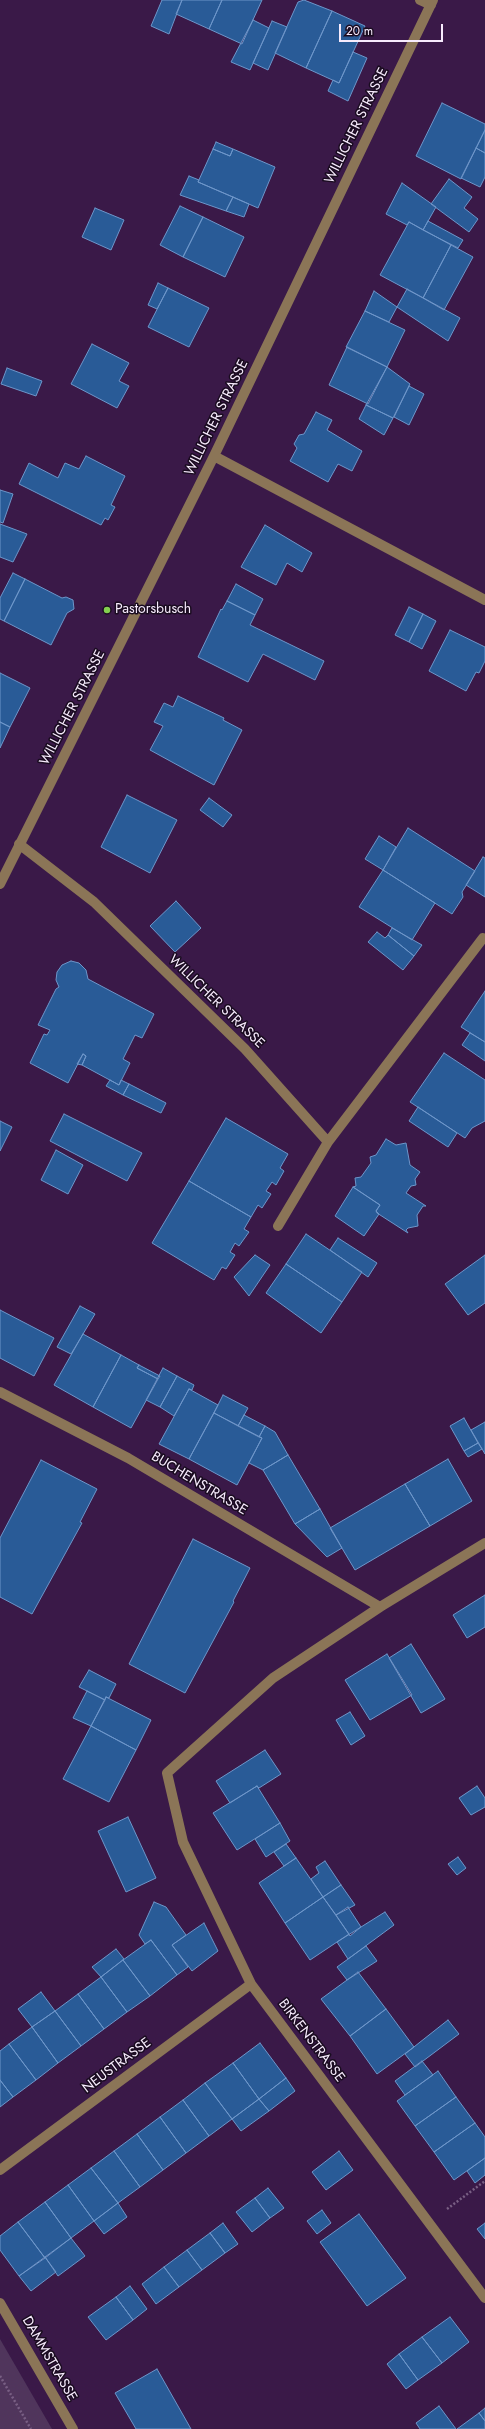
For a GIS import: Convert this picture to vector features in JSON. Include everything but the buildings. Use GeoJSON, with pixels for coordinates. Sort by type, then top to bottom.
{"type":"FeatureCollection","features":[{"type":"Feature","properties":{"kind":"street"},"geometry":{"type":"LineString","coordinates":[[420,0],[432,2]]}},
{"type":"Feature","properties":{"kind":"street","name":"WILLICHER STRASSE"},"geometry":{"type":"LineString","coordinates":[[0,884],[214,456],[432,2]]}},
{"type":"Feature","properties":{"kind":"street"},"geometry":{"type":"LineString","coordinates":[[214,456],[485,600]]}},
{"type":"Feature","properties":{"kind":"street","name":"WILLICHER STRASSE"},"geometry":{"type":"LineString","coordinates":[[20,844],[94,902],[245,1049],[328,1142]]}},
{"type":"Feature","properties":{"kind":"street"},"geometry":{"type":"LineString","coordinates":[[278,1226],[328,1142],[483,938]]}},
{"type":"Feature","properties":{"kind":"street","name":"BUCHENSTRASSE"},"geometry":{"type":"LineString","coordinates":[[0,1392],[128,1458],[380,1607]]}},
{"type":"Feature","properties":{"kind":"street"},"geometry":{"type":"LineString","coordinates":[[380,1607],[485,1543]]}},
{"type":"Feature","properties":{"kind":"street","name":"BIRKENSTRASSE"},"geometry":{"type":"LineString","coordinates":[[380,1607],[273,1678],[167,1773],[183,1842],[251,1984],[485,2298]]}},
{"type":"Feature","properties":{"kind":"street","name":"NEUSTRASSE"},"geometry":{"type":"LineString","coordinates":[[0,2170],[251,1984]]}},
{"type":"Feature","properties":{"kind":"street","name":"DAMMSTRASSE"},"geometry":{"type":"LineString","coordinates":[[0,2303],[73,2429]]}},
{"type":"Feature","properties":{"kind":"path"},"geometry":{"type":"LineString","coordinates":[[429,2222],[485,2181]]}},
{"type":"Feature","properties":{"kind":"path"},"geometry":{"type":"LineString","coordinates":[[0,2376],[31,2429]]}},
{"type":"Feature","properties":{"kind":"shaded area"},"geometry":{"type":"Polygon","coordinates":[[[0,2339],[52,2429],[0,2429],[0,2339]]]}},
{"type":"Feature","properties":{"kind":"place","name":"Pastorsbusch"},"geometry":{"type":"Point","coordinates":[107,610]}}]}
